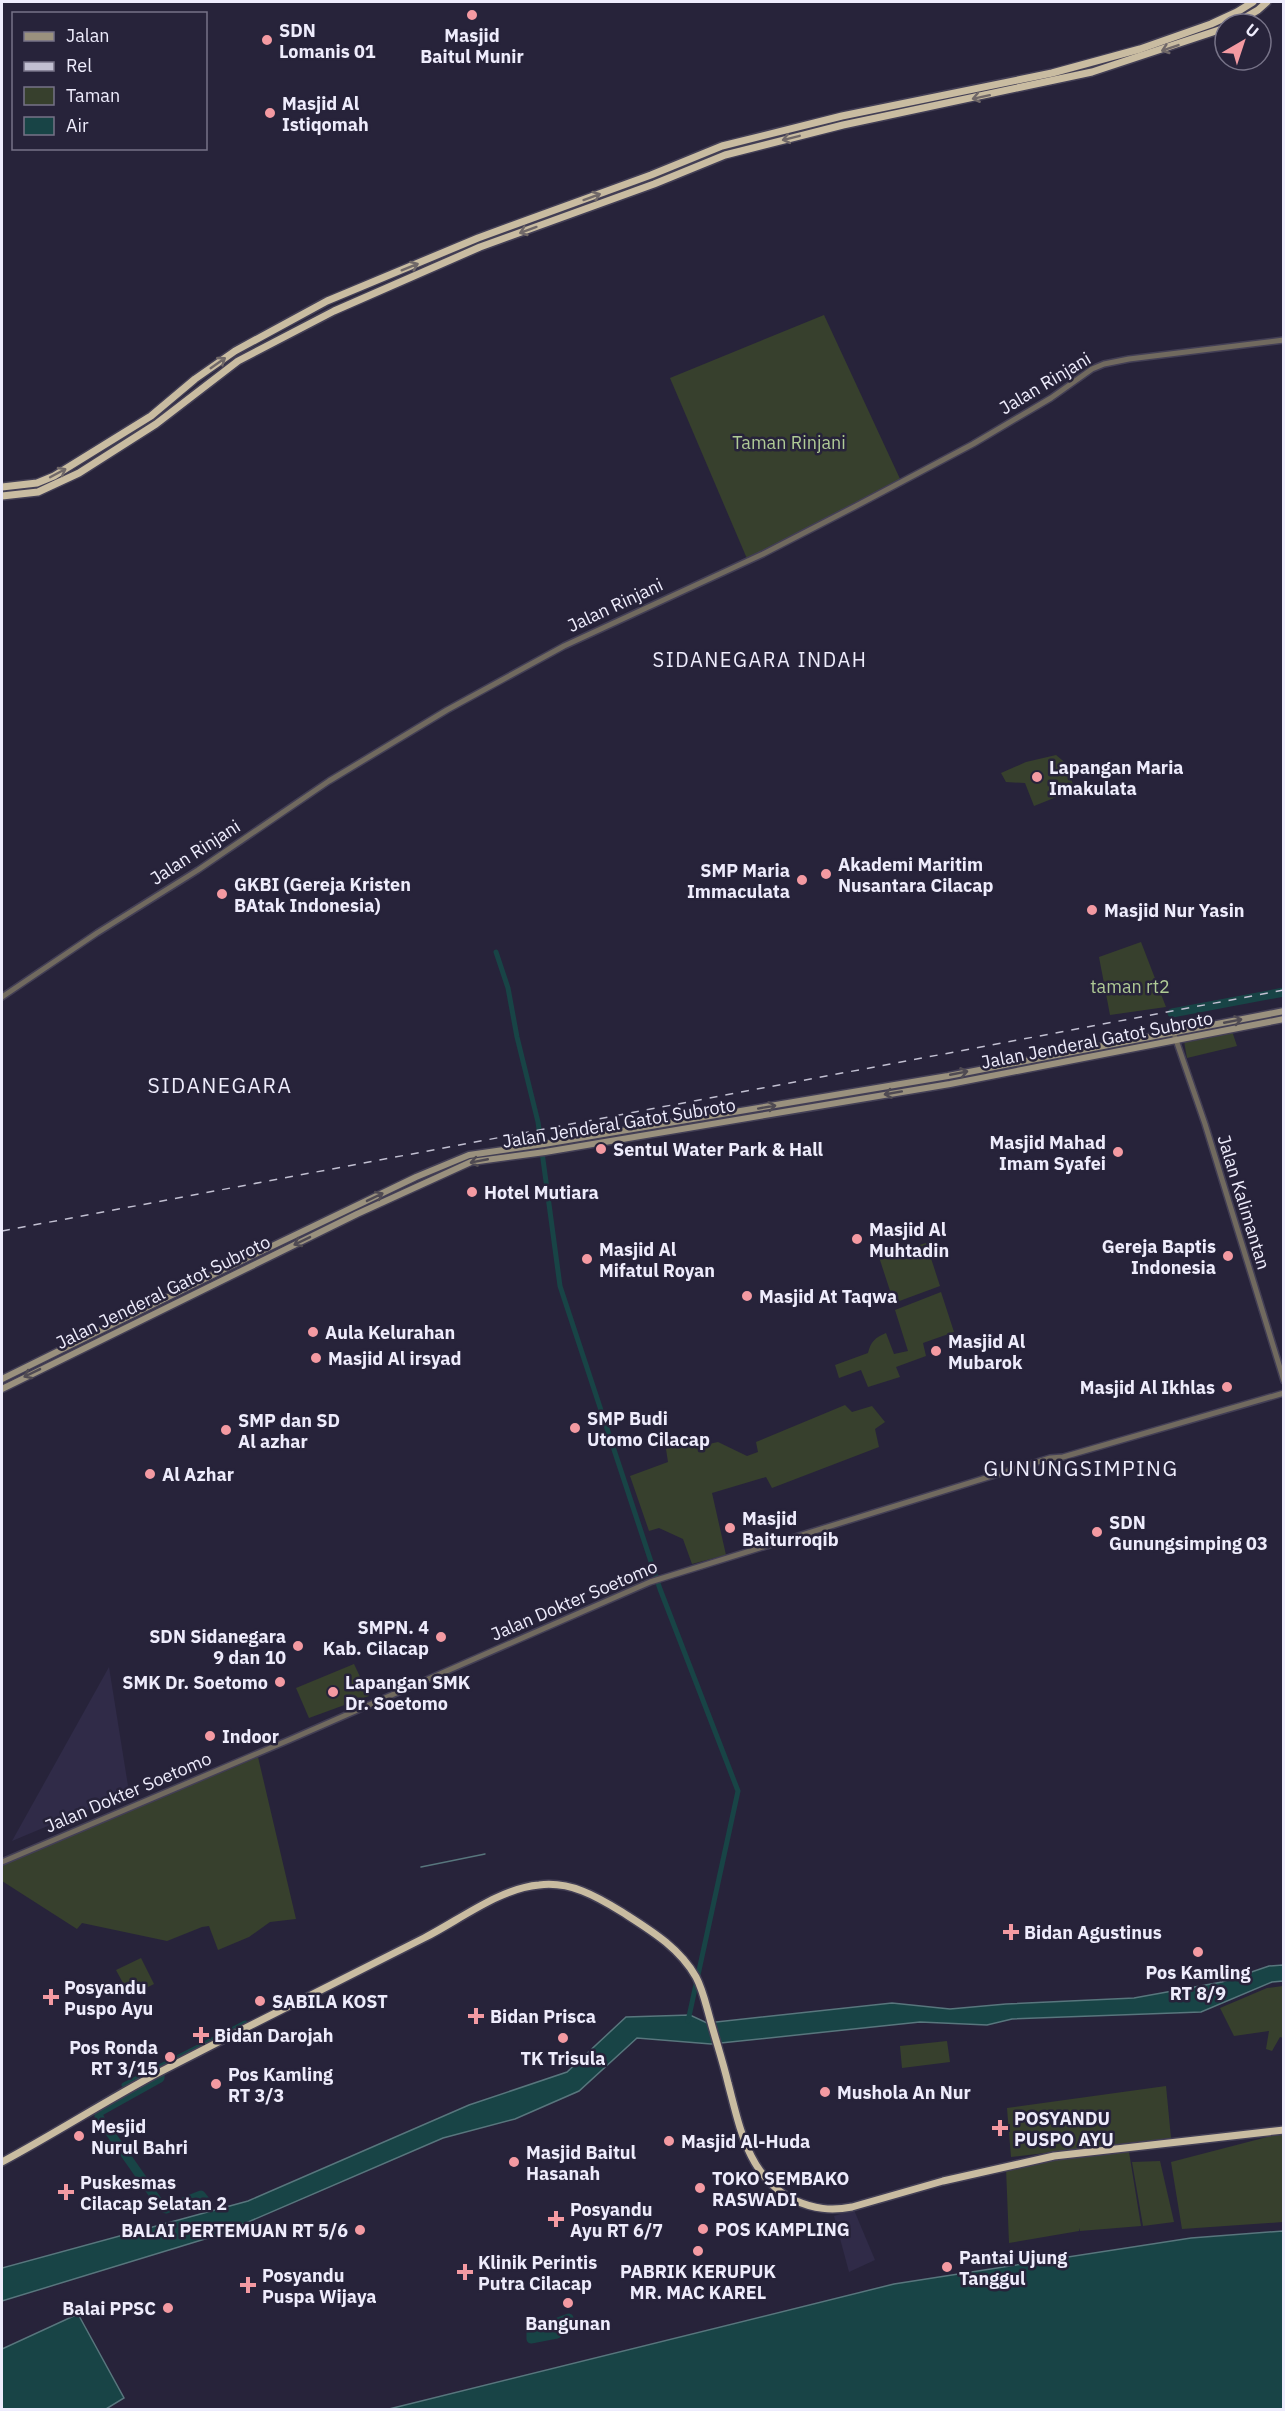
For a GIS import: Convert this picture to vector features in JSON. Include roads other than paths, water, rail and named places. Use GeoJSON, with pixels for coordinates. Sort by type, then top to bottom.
{"type":"FeatureCollection","features":[{"type":"Feature","properties":{"kind":"highway"},"geometry":{"type":"LineString","coordinates":[[2,488],[37,483],[54,476],[151,416],[195,379],[235,351],[327,301],[382,277],[722,146],[842,116],[1052,73],[1140,49],[1211,24],[1253,2]]}},
{"type":"Feature","properties":{"kind":"highway"},"geometry":{"type":"LineString","coordinates":[[1255,12],[1267,2]]}},
{"type":"Feature","properties":{"kind":"highway"},"geometry":{"type":"LineString","coordinates":[[2,496],[38,492],[80,473],[156,424],[229,367],[278,339],[334,311],[480,247],[654,184],[725,154],[843,124],[1092,72],[1213,32]]}},
{"type":"Feature","properties":{"kind":"highway"},"geometry":{"type":"LineString","coordinates":[[558,209],[561,218]]}},
{"type":"Feature","properties":{"kind":"highway"},"geometry":{"type":"LineString","coordinates":[[382,277],[387,287]]}},
{"type":"Feature","properties":{"kind":"highway"},"geometry":{"type":"LineString","coordinates":[[327,301],[334,311]]}},
{"type":"Feature","properties":{"kind":"highway"},"geometry":{"type":"LineString","coordinates":[[274,330],[278,339]]}},
{"type":"Feature","properties":{"kind":"highway"},"geometry":{"type":"LineString","coordinates":[[2,2162],[210,2046],[517,1889],[539,1884],[561,1885],[597,1896],[670,1945],[700,1986],[743,2138],[759,2172],[782,2194],[800,2203],[825,2210],[852,2207],[942,2181],[1054,2156],[1284,2130]]}},
{"type":"Feature","properties":{"kind":"main road","name":"Jalan Jenderal Gatot Subroto"},"geometry":{"type":"LineString","coordinates":[[2,1379],[453,1160],[498,1149],[535,1146],[948,1076],[1284,1011]]}},
{"type":"Feature","properties":{"kind":"main road","name":"Jalan Jenderal Gatot Subroto"},"geometry":{"type":"LineString","coordinates":[[2,1389],[456,1167],[499,1157],[537,1154],[950,1083],[1284,1019]]}},
{"type":"Feature","properties":{"kind":"main road"},"geometry":{"type":"LineString","coordinates":[[744,1111],[745,1118]]}},
{"type":"Feature","properties":{"kind":"street","name":"Jalan Rinjani"},"geometry":{"type":"LineString","coordinates":[[2,997],[97,933],[205,866],[328,781],[447,710],[564,646],[763,554],[856,506],[973,444],[1051,398],[1092,369],[1129,359],[1284,340]]}},
{"type":"Feature","properties":{"kind":"street","name":"Jalan Kalimantan"},"geometry":{"type":"LineString","coordinates":[[1173,1032],[1178,1041],[1284,1381]]}},
{"type":"Feature","properties":{"kind":"street","name":"Jalan Dokter Soetomo"},"geometry":{"type":"LineString","coordinates":[[2,1862],[655,1580],[1050,1458],[1063,1457],[1284,1393]]}},
{"type":"Feature","properties":{"kind":"water"},"geometry":{"type":"Polygon","coordinates":[[[1283,1965],[1283,1981],[1272,1982],[1201,2012],[1012,2019],[987,2025],[920,2022],[711,2044],[637,2038],[579,2091],[515,2119],[443,2138],[218,2235],[2,2301],[2,2268],[248,2201],[469,2105],[567,2072],[626,2017],[690,2015],[707,2023],[892,2003],[950,2009],[1134,1998],[1222,1982],[1269,1966],[1283,1965]]]}},
{"type":"Feature","properties":{"kind":"water"},"geometry":{"type":"Polygon","coordinates":[[[1283,2231],[1283,2409],[389,2409],[894,2284],[1191,2238],[1283,2231]]]}},
{"type":"Feature","properties":{"kind":"water"},"geometry":{"type":"Polygon","coordinates":[[[78,2314],[124,2398],[106,2409],[2,2409],[2,2349],[78,2314]]]}},
{"type":"Feature","properties":{"kind":"waterway"},"geometry":{"type":"LineString","coordinates":[[496,952],[508,988],[517,1037],[538,1122],[560,1286],[660,1589],[738,1791],[688,2021]]}},
{"type":"Feature","properties":{"kind":"waterway"},"geometry":{"type":"LineString","coordinates":[[1172,1013],[1284,992]]}},
{"type":"Feature","properties":{"kind":"waterway"},"geometry":{"type":"LineString","coordinates":[[421,1867],[485,1854]]}},
{"type":"Feature","properties":{"kind":"waterway"},"geometry":{"type":"LineString","coordinates":[[220,2036],[245,2023]]}},
{"type":"Feature","properties":{"kind":"waterway"},"geometry":{"type":"LineString","coordinates":[[124,2085],[214,2039]]}},
{"type":"Feature","properties":{"kind":"waterway"},"geometry":{"type":"LineString","coordinates":[[160,2075],[160,2078],[99,2112],[99,2117],[162,2207],[166,2209],[201,2195],[205,2200]]}},
{"type":"Feature","properties":{"kind":"waterway"},"geometry":{"type":"LineString","coordinates":[[557,2334],[531,2339],[531,2332],[569,2318]]}},
{"type":"Feature","properties":{"kind":"railway"},"geometry":{"type":"LineString","coordinates":[[2,1231],[1284,990]]}},
{"type":"Feature","properties":{"kind":"place","name":"Masjid Baitul Munir"},"geometry":{"type":"Point","coordinates":[472,15]}},
{"type":"Feature","properties":{"kind":"place","name":"SDN Lomanis 01"},"geometry":{"type":"Point","coordinates":[267,40]}},
{"type":"Feature","properties":{"kind":"place","name":"Masjid Al Istiqomah"},"geometry":{"type":"Point","coordinates":[270,113]}},
{"type":"Feature","properties":{"kind":"place","name":"Lapangan Maria Imakulata"},"geometry":{"type":"Point","coordinates":[1037,777]}},
{"type":"Feature","properties":{"kind":"place","name":"Akademi Maritim Nusantara Cilacap"},"geometry":{"type":"Point","coordinates":[826,874]}},
{"type":"Feature","properties":{"kind":"place","name":"SMP Maria Immaculata"},"geometry":{"type":"Point","coordinates":[802,880]}},
{"type":"Feature","properties":{"kind":"place","name":"GKBI (Gereja Kristen BAtak Indonesia)"},"geometry":{"type":"Point","coordinates":[222,894]}},
{"type":"Feature","properties":{"kind":"place","name":"Masjid Nur Yasin"},"geometry":{"type":"Point","coordinates":[1092,910]}},
{"type":"Feature","properties":{"kind":"place","name":"Sentul Water Park & Hall"},"geometry":{"type":"Point","coordinates":[601,1149]}},
{"type":"Feature","properties":{"kind":"place","name":"Masjid Mahad Imam Syafei"},"geometry":{"type":"Point","coordinates":[1118,1152]}},
{"type":"Feature","properties":{"kind":"place","name":"Hotel Mutiara"},"geometry":{"type":"Point","coordinates":[472,1192]}},
{"type":"Feature","properties":{"kind":"place","name":"Masjid Al Muhtadin"},"geometry":{"type":"Point","coordinates":[857,1239]}},
{"type":"Feature","properties":{"kind":"place","name":"Gereja Baptis Indonesia"},"geometry":{"type":"Point","coordinates":[1228,1256]}},
{"type":"Feature","properties":{"kind":"place","name":"Masjid Al Mifatul Royan"},"geometry":{"type":"Point","coordinates":[587,1259]}},
{"type":"Feature","properties":{"kind":"place","name":"Masjid At Taqwa"},"geometry":{"type":"Point","coordinates":[747,1296]}},
{"type":"Feature","properties":{"kind":"place","name":"Aula Kelurahan"},"geometry":{"type":"Point","coordinates":[313,1332]}},
{"type":"Feature","properties":{"kind":"place","name":"Masjid Al Mubarok"},"geometry":{"type":"Point","coordinates":[936,1351]}},
{"type":"Feature","properties":{"kind":"place","name":"Masjid Al irsyad"},"geometry":{"type":"Point","coordinates":[316,1358]}},
{"type":"Feature","properties":{"kind":"place","name":"Masjid Al Ikhlas"},"geometry":{"type":"Point","coordinates":[1227,1387]}},
{"type":"Feature","properties":{"kind":"place","name":"SMP Budi Utomo Cilacap"},"geometry":{"type":"Point","coordinates":[575,1428]}},
{"type":"Feature","properties":{"kind":"place","name":"SMP dan SD Al azhar"},"geometry":{"type":"Point","coordinates":[226,1430]}},
{"type":"Feature","properties":{"kind":"place","name":"Al Azhar"},"geometry":{"type":"Point","coordinates":[150,1474]}},
{"type":"Feature","properties":{"kind":"place","name":"Masjid Baiturroqib"},"geometry":{"type":"Point","coordinates":[730,1528]}},
{"type":"Feature","properties":{"kind":"place","name":"SDN Gunungsimping 03"},"geometry":{"type":"Point","coordinates":[1097,1532]}},
{"type":"Feature","properties":{"kind":"place","name":"SMPN. 4 Kab. Cilacap"},"geometry":{"type":"Point","coordinates":[441,1637]}},
{"type":"Feature","properties":{"kind":"place","name":"SDN Sidanegara 9 dan 10"},"geometry":{"type":"Point","coordinates":[298,1646]}},
{"type":"Feature","properties":{"kind":"place","name":"SMK Dr. Soetomo"},"geometry":{"type":"Point","coordinates":[280,1682]}},
{"type":"Feature","properties":{"kind":"place","name":"Lapangan SMK Dr. Soetomo"},"geometry":{"type":"Point","coordinates":[333,1692]}},
{"type":"Feature","properties":{"kind":"place","name":"Indoor"},"geometry":{"type":"Point","coordinates":[210,1736]}},
{"type":"Feature","properties":{"kind":"place","name":"Bidan Agustinus"},"geometry":{"type":"Point","coordinates":[1011,1932]}},
{"type":"Feature","properties":{"kind":"place","name":"Pos Kamling RT 8/9"},"geometry":{"type":"Point","coordinates":[1198,1952]}},
{"type":"Feature","properties":{"kind":"place","name":"Posyandu Puspo Ayu"},"geometry":{"type":"Point","coordinates":[51,1997]}},
{"type":"Feature","properties":{"kind":"place","name":"SABILA KOST"},"geometry":{"type":"Point","coordinates":[260,2001]}},
{"type":"Feature","properties":{"kind":"place","name":"Bidan Prisca"},"geometry":{"type":"Point","coordinates":[476,2016]}},
{"type":"Feature","properties":{"kind":"place","name":"Bidan Darojah"},"geometry":{"type":"Point","coordinates":[201,2035]}},
{"type":"Feature","properties":{"kind":"place","name":"TK Trisula"},"geometry":{"type":"Point","coordinates":[563,2038]}},
{"type":"Feature","properties":{"kind":"place","name":"Pos Ronda RT 3/15"},"geometry":{"type":"Point","coordinates":[170,2057]}},
{"type":"Feature","properties":{"kind":"place","name":"Pos Kamling RT 3/3"},"geometry":{"type":"Point","coordinates":[216,2084]}},
{"type":"Feature","properties":{"kind":"place","name":"Mushola An Nur"},"geometry":{"type":"Point","coordinates":[825,2092]}},
{"type":"Feature","properties":{"kind":"place","name":"POSYANDU PUSPO AYU"},"geometry":{"type":"Point","coordinates":[1000,2128]}},
{"type":"Feature","properties":{"kind":"place","name":"Mesjid Nurul Bahri"},"geometry":{"type":"Point","coordinates":[79,2136]}},
{"type":"Feature","properties":{"kind":"place","name":"Masjid Al-Huda"},"geometry":{"type":"Point","coordinates":[669,2141]}},
{"type":"Feature","properties":{"kind":"place","name":"Masjid Baitul Hasanah"},"geometry":{"type":"Point","coordinates":[514,2162]}},
{"type":"Feature","properties":{"kind":"place","name":"TOKO SEMBAKO RASWADI"},"geometry":{"type":"Point","coordinates":[700,2188]}},
{"type":"Feature","properties":{"kind":"place","name":"Puskesmas Cilacap Selatan 2"},"geometry":{"type":"Point","coordinates":[66,2192]}},
{"type":"Feature","properties":{"kind":"place","name":"Posyandu Ayu RT 6/7"},"geometry":{"type":"Point","coordinates":[556,2219]}},
{"type":"Feature","properties":{"kind":"place","name":"POS KAMPLING"},"geometry":{"type":"Point","coordinates":[703,2229]}},
{"type":"Feature","properties":{"kind":"place","name":"BALAI PERTEMUAN RT 5/6"},"geometry":{"type":"Point","coordinates":[360,2230]}},
{"type":"Feature","properties":{"kind":"place","name":"PABRIK KERUPUK MR. MAC KAREL"},"geometry":{"type":"Point","coordinates":[698,2251]}},
{"type":"Feature","properties":{"kind":"place","name":"Pantai Ujung Tanggul"},"geometry":{"type":"Point","coordinates":[947,2267]}},
{"type":"Feature","properties":{"kind":"place","name":"Klinik Perintis Putra Cilacap"},"geometry":{"type":"Point","coordinates":[465,2272]}},
{"type":"Feature","properties":{"kind":"place","name":"Posyandu Puspa Wijaya"},"geometry":{"type":"Point","coordinates":[248,2285]}},
{"type":"Feature","properties":{"kind":"place","name":"Bangunan"},"geometry":{"type":"Point","coordinates":[568,2303]}},
{"type":"Feature","properties":{"kind":"place","name":"Balai PPSC"},"geometry":{"type":"Point","coordinates":[168,2308]}},
{"type":"Feature","properties":{"kind":"district","name":"SIDANEGARA INDAH"},"geometry":{"type":"Point","coordinates":[760,659]}},
{"type":"Feature","properties":{"kind":"district","name":"SIDANEGARA"},"geometry":{"type":"Point","coordinates":[220,1085]}},
{"type":"Feature","properties":{"kind":"district","name":"GUNUNGSIMPING"},"geometry":{"type":"Point","coordinates":[1081,1468]}},
{"type":"Feature","properties":{"kind":"park label","name":"Taman Rinjani"},"geometry":{"type":"Point","coordinates":[789,442]}},
{"type":"Feature","properties":{"kind":"park label","name":"taman rt2"},"geometry":{"type":"Point","coordinates":[1130,986]}}]}
